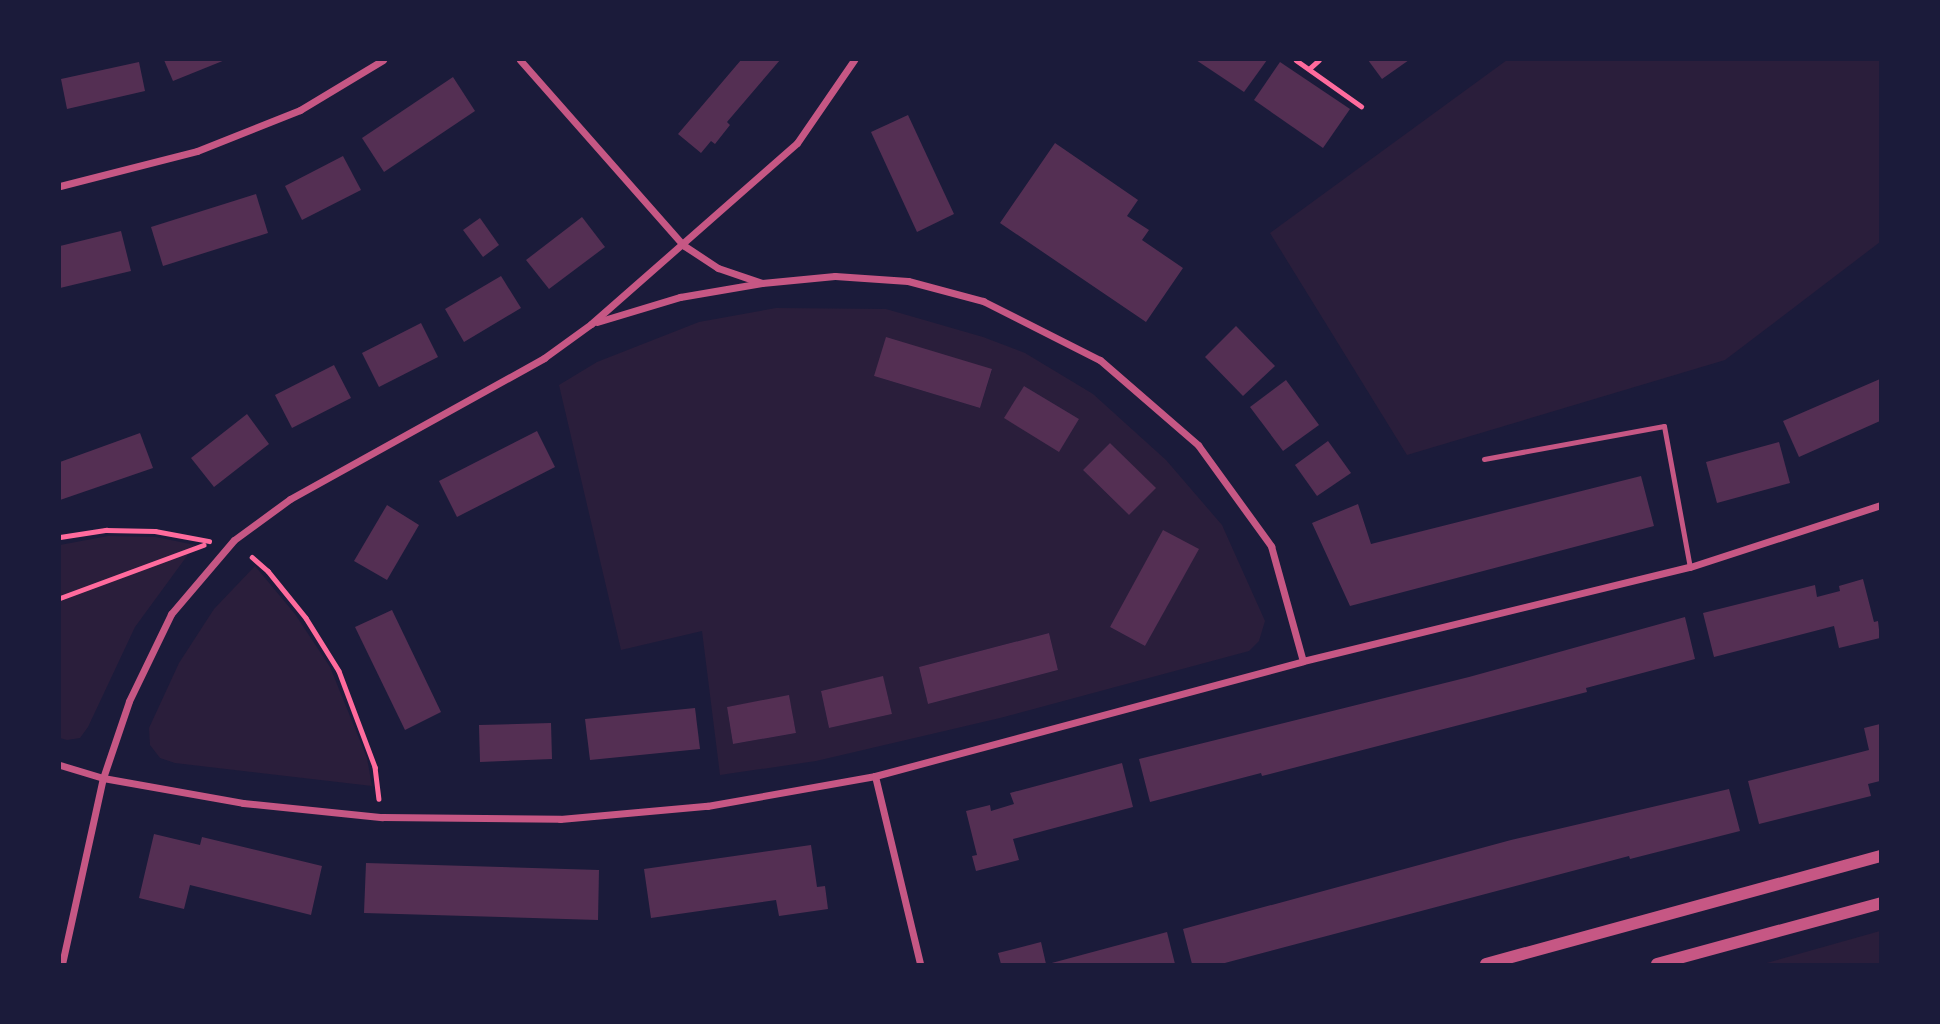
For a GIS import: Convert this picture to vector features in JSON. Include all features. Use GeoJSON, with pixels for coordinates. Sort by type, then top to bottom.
{"type":"FeatureCollection","features":[{"type":"Feature","properties":{"kind":"street"},"geometry":{"type":"LineString","coordinates":[[60,186],[197,151],[300,110],[383,60]]}},
{"type":"Feature","properties":{"kind":"street"},"geometry":{"type":"LineString","coordinates":[[520,60],[683,246],[718,268],[762,283]]}},
{"type":"Feature","properties":{"kind":"street"},"geometry":{"type":"LineString","coordinates":[[62,964],[103,778],[129,701],[171,614],[234,540],[290,499],[544,358],[591,324],[683,246],[797,143],[854,60]]}},
{"type":"Feature","properties":{"kind":"street"},"geometry":{"type":"LineString","coordinates":[[591,324],[680,298],[762,283],[835,276],[908,281],[983,301],[1100,360],[1198,445],[1271,546],[1303,661]]}},
{"type":"Feature","properties":{"kind":"street"},"geometry":{"type":"LineString","coordinates":[[60,765],[103,778],[243,803],[382,817],[560,819],[707,806],[875,776],[1303,661],[1690,567],[1881,505]]}},
{"type":"Feature","properties":{"kind":"street"},"geometry":{"type":"LineString","coordinates":[[875,776],[920,964]]}},
{"type":"Feature","properties":{"kind":"street"},"geometry":{"type":"LineString","coordinates":[[1486,964],[1881,856]]}},
{"type":"Feature","properties":{"kind":"street"},"geometry":{"type":"LineString","coordinates":[[1657,964],[1881,903]]}},
{"type":"Feature","properties":{"kind":"lane"},"geometry":{"type":"LineString","coordinates":[[1484,459],[1664,426],[1690,567]]}},
{"type":"Feature","properties":{"kind":"path"},"geometry":{"type":"LineString","coordinates":[[1296,60],[1361,106]]}},
{"type":"Feature","properties":{"kind":"path"},"geometry":{"type":"LineString","coordinates":[[1308,69],[1319,60]]}},
{"type":"Feature","properties":{"kind":"path"},"geometry":{"type":"LineString","coordinates":[[60,537],[106,530],[155,531],[213,541],[60,598]]}},
{"type":"Feature","properties":{"kind":"path"},"geometry":{"type":"LineString","coordinates":[[252,557],[268,571],[306,618],[340,671],[376,767],[382,817]]}},
{"type":"Feature","properties":{"kind":"shaded area"},"geometry":{"type":"Polygon","coordinates":[[[1507,60],[1880,60],[1880,242],[1725,360],[1407,455],[1270,233],[1507,60]]]}},
{"type":"Feature","properties":{"kind":"shaded area"},"geometry":{"type":"Polygon","coordinates":[[[776,308],[886,309],[983,337],[1025,353],[1093,394],[1166,460],[1222,525],[1265,621],[1259,641],[1249,651],[1000,718],[816,761],[720,775],[702,631],[621,650],[559,385],[597,362],[699,322],[776,308]],[[992,370],[874,376],[980,408],[992,370]],[[1024,386],[1005,418],[1059,451],[1079,419],[1024,386]],[[1110,443],[1083,470],[1129,515],[1155,488],[1110,443]],[[1198,549],[1110,627],[1145,646],[1198,549]],[[1049,633],[919,667],[928,704],[1058,670],[1049,633]],[[883,677],[821,691],[829,728],[892,714],[883,677]],[[789,696],[727,707],[733,744],[796,733],[789,696]]]}},
{"type":"Feature","properties":{"kind":"shaded area"},"geometry":{"type":"Polygon","coordinates":[[[108,536],[156,537],[195,545],[135,627],[88,727],[80,738],[67,740],[60,738],[60,545],[108,536]]]}},
{"type":"Feature","properties":{"kind":"shaded area"},"geometry":{"type":"Polygon","coordinates":[[[255,566],[295,614],[330,667],[367,758],[372,786],[175,763],[160,758],[150,745],[149,728],[179,663],[214,609],[255,566]]]}},
{"type":"Feature","properties":{"kind":"shaded area"},"geometry":{"type":"Polygon","coordinates":[[[1880,931],[1880,964],[1763,964],[1880,931]]]}},
{"type":"Feature","properties":{"kind":"building"},"geometry":{"type":"Polygon","coordinates":[[[164,60],[225,60],[173,81],[164,60]]]}},
{"type":"Feature","properties":{"kind":"building"},"geometry":{"type":"Polygon","coordinates":[[[741,60],[780,60],[727,122],[730,125],[715,144],[711,141],[701,153],[678,134],[741,60]]]}},
{"type":"Feature","properties":{"kind":"building"},"geometry":{"type":"Polygon","coordinates":[[[1196,60],[1267,60],[1244,92],[1196,60]]]}},
{"type":"Feature","properties":{"kind":"building"},"geometry":{"type":"Polygon","coordinates":[[[1368,60],[1409,60],[1382,79],[1368,60]]]}},
{"type":"Feature","properties":{"kind":"building"},"geometry":{"type":"Polygon","coordinates":[[[139,62],[145,91],[67,109],[61,79],[139,62]]]}},
{"type":"Feature","properties":{"kind":"building"},"geometry":{"type":"Polygon","coordinates":[[[1280,62],[1350,109],[1323,148],[1254,100],[1280,62]]]}},
{"type":"Feature","properties":{"kind":"building"},"geometry":{"type":"Polygon","coordinates":[[[453,77],[475,111],[384,172],[362,138],[453,77]]]}},
{"type":"Feature","properties":{"kind":"building"},"geometry":{"type":"Polygon","coordinates":[[[908,115],[954,214],[917,232],[871,132],[908,115]]]}},
{"type":"Feature","properties":{"kind":"building"},"geometry":{"type":"Polygon","coordinates":[[[1055,143],[1138,200],[1127,216],[1149,230],[1142,240],[1183,268],[1146,322],[1000,223],[1055,143]]]}},
{"type":"Feature","properties":{"kind":"building"},"geometry":{"type":"Polygon","coordinates":[[[343,156],[361,190],[302,220],[285,186],[343,156]]]}},
{"type":"Feature","properties":{"kind":"building"},"geometry":{"type":"Polygon","coordinates":[[[256,194],[268,233],[163,266],[151,227],[256,194]]]}},
{"type":"Feature","properties":{"kind":"building"},"geometry":{"type":"Polygon","coordinates":[[[582,217],[605,247],[549,289],[526,260],[582,217]]]}},
{"type":"Feature","properties":{"kind":"building"},"geometry":{"type":"Polygon","coordinates":[[[480,218],[499,245],[483,257],[463,230],[480,218]]]}},
{"type":"Feature","properties":{"kind":"building"},"geometry":{"type":"Polygon","coordinates":[[[121,231],[131,271],[60,288],[60,246],[121,231]]]}},
{"type":"Feature","properties":{"kind":"building"},"geometry":{"type":"Polygon","coordinates":[[[501,276],[521,308],[464,342],[445,309],[501,276]]]}},
{"type":"Feature","properties":{"kind":"building"},"geometry":{"type":"Polygon","coordinates":[[[421,323],[438,357],[379,387],[362,353],[421,323]]]}},
{"type":"Feature","properties":{"kind":"building"},"geometry":{"type":"Polygon","coordinates":[[[1236,326],[1275,366],[1243,396],[1205,357],[1236,326]]]}},
{"type":"Feature","properties":{"kind":"building"},"geometry":{"type":"Polygon","coordinates":[[[886,337],[992,369],[980,408],[874,376],[886,337]]]}},
{"type":"Feature","properties":{"kind":"building"},"geometry":{"type":"Polygon","coordinates":[[[334,365],[351,398],[292,428],[275,395],[334,365]]]}},
{"type":"Feature","properties":{"kind":"building"},"geometry":{"type":"Polygon","coordinates":[[[1880,379],[1880,421],[1799,457],[1783,421],[1880,379]]]}},
{"type":"Feature","properties":{"kind":"building"},"geometry":{"type":"Polygon","coordinates":[[[1286,380],[1319,425],[1283,451],[1250,407],[1286,380]]]}},
{"type":"Feature","properties":{"kind":"building"},"geometry":{"type":"Polygon","coordinates":[[[1024,386],[1079,419],[1059,452],[1004,418],[1024,386]]]}},
{"type":"Feature","properties":{"kind":"building"},"geometry":{"type":"Polygon","coordinates":[[[247,414],[269,444],[214,487],[191,458],[247,414]]]}},
{"type":"Feature","properties":{"kind":"building"},"geometry":{"type":"Polygon","coordinates":[[[537,431],[555,467],[457,517],[439,481],[537,431]]]}},
{"type":"Feature","properties":{"kind":"building"},"geometry":{"type":"Polygon","coordinates":[[[140,433],[153,468],[60,500],[60,462],[140,433]]]}},
{"type":"Feature","properties":{"kind":"building"},"geometry":{"type":"Polygon","coordinates":[[[1328,441],[1351,473],[1317,496],[1295,465],[1328,441]]]}},
{"type":"Feature","properties":{"kind":"building"},"geometry":{"type":"Polygon","coordinates":[[[1779,442],[1790,483],[1717,503],[1706,462],[1779,442]]]}},
{"type":"Feature","properties":{"kind":"building"},"geometry":{"type":"Polygon","coordinates":[[[1110,443],[1156,488],[1129,515],[1083,470],[1110,443]]]}},
{"type":"Feature","properties":{"kind":"building"},"geometry":{"type":"Polygon","coordinates":[[[1641,476],[1654,526],[1350,606],[1312,523],[1358,504],[1371,544],[1641,476]]]}},
{"type":"Feature","properties":{"kind":"building"},"geometry":{"type":"Polygon","coordinates":[[[387,505],[419,525],[387,580],[354,561],[387,505]]]}},
{"type":"Feature","properties":{"kind":"building"},"geometry":{"type":"Polygon","coordinates":[[[1163,530],[1199,549],[1145,646],[1110,627],[1163,530]]]}},
{"type":"Feature","properties":{"kind":"building"},"geometry":{"type":"Polygon","coordinates":[[[1863,579],[1874,622],[1878,621],[1880,638],[1839,648],[1834,626],[1714,657],[1703,613],[1815,585],[1817,597],[1840,591],[1839,586],[1863,579]]]}},
{"type":"Feature","properties":{"kind":"building"},"geometry":{"type":"Polygon","coordinates":[[[392,610],[441,712],[405,730],[355,627],[392,610]]]}},
{"type":"Feature","properties":{"kind":"building"},"geometry":{"type":"Polygon","coordinates":[[[1685,617],[1695,659],[1586,688],[1587,692],[1262,776],[1261,773],[1150,802],[1139,759],[1469,677],[1685,617]]]}},
{"type":"Feature","properties":{"kind":"building"},"geometry":{"type":"Polygon","coordinates":[[[1049,633],[1058,670],[928,704],[919,667],[1049,633]]]}},
{"type":"Feature","properties":{"kind":"building"},"geometry":{"type":"Polygon","coordinates":[[[883,676],[892,714],[829,728],[821,691],[883,676]]]}},
{"type":"Feature","properties":{"kind":"building"},"geometry":{"type":"Polygon","coordinates":[[[789,695],[796,733],[733,744],[727,707],[789,695]]]}},
{"type":"Feature","properties":{"kind":"building"},"geometry":{"type":"Polygon","coordinates":[[[695,708],[700,749],[590,760],[585,719],[695,708]]]}},
{"type":"Feature","properties":{"kind":"building"},"geometry":{"type":"Polygon","coordinates":[[[551,723],[552,759],[480,762],[479,725],[551,723]]]}},
{"type":"Feature","properties":{"kind":"building"},"geometry":{"type":"Polygon","coordinates":[[[1880,724],[1880,781],[1868,784],[1871,796],[1759,824],[1748,781],[1869,750],[1864,728],[1880,724]]]}},
{"type":"Feature","properties":{"kind":"building"},"geometry":{"type":"Polygon","coordinates":[[[1122,763],[1133,807],[1013,839],[1019,860],[976,871],[972,856],[977,855],[966,811],[990,805],[991,811],[1014,804],[1010,793],[1122,763]]]}},
{"type":"Feature","properties":{"kind":"building"},"geometry":{"type":"Polygon","coordinates":[[[1729,789],[1740,831],[1630,859],[1629,856],[1221,964],[1192,964],[1183,929],[1511,840],[1729,789]]]}},
{"type":"Feature","properties":{"kind":"building"},"geometry":{"type":"Polygon","coordinates":[[[154,834],[200,845],[202,837],[322,866],[311,915],[190,885],[184,909],[139,898],[154,834]]]}},
{"type":"Feature","properties":{"kind":"building"},"geometry":{"type":"Polygon","coordinates":[[[811,845],[817,887],[825,886],[828,909],[779,916],[776,900],[651,918],[644,869],[811,845]]]}},
{"type":"Feature","properties":{"kind":"building"},"geometry":{"type":"Polygon","coordinates":[[[366,863],[599,870],[598,920],[364,913],[366,863]]]}},
{"type":"Feature","properties":{"kind":"building"},"geometry":{"type":"Polygon","coordinates":[[[1167,932],[1175,964],[1048,964],[1167,932]]]}},
{"type":"Feature","properties":{"kind":"building"},"geometry":{"type":"Polygon","coordinates":[[[1041,942],[1046,964],[1001,964],[998,953],[1041,942]]]}}]}
